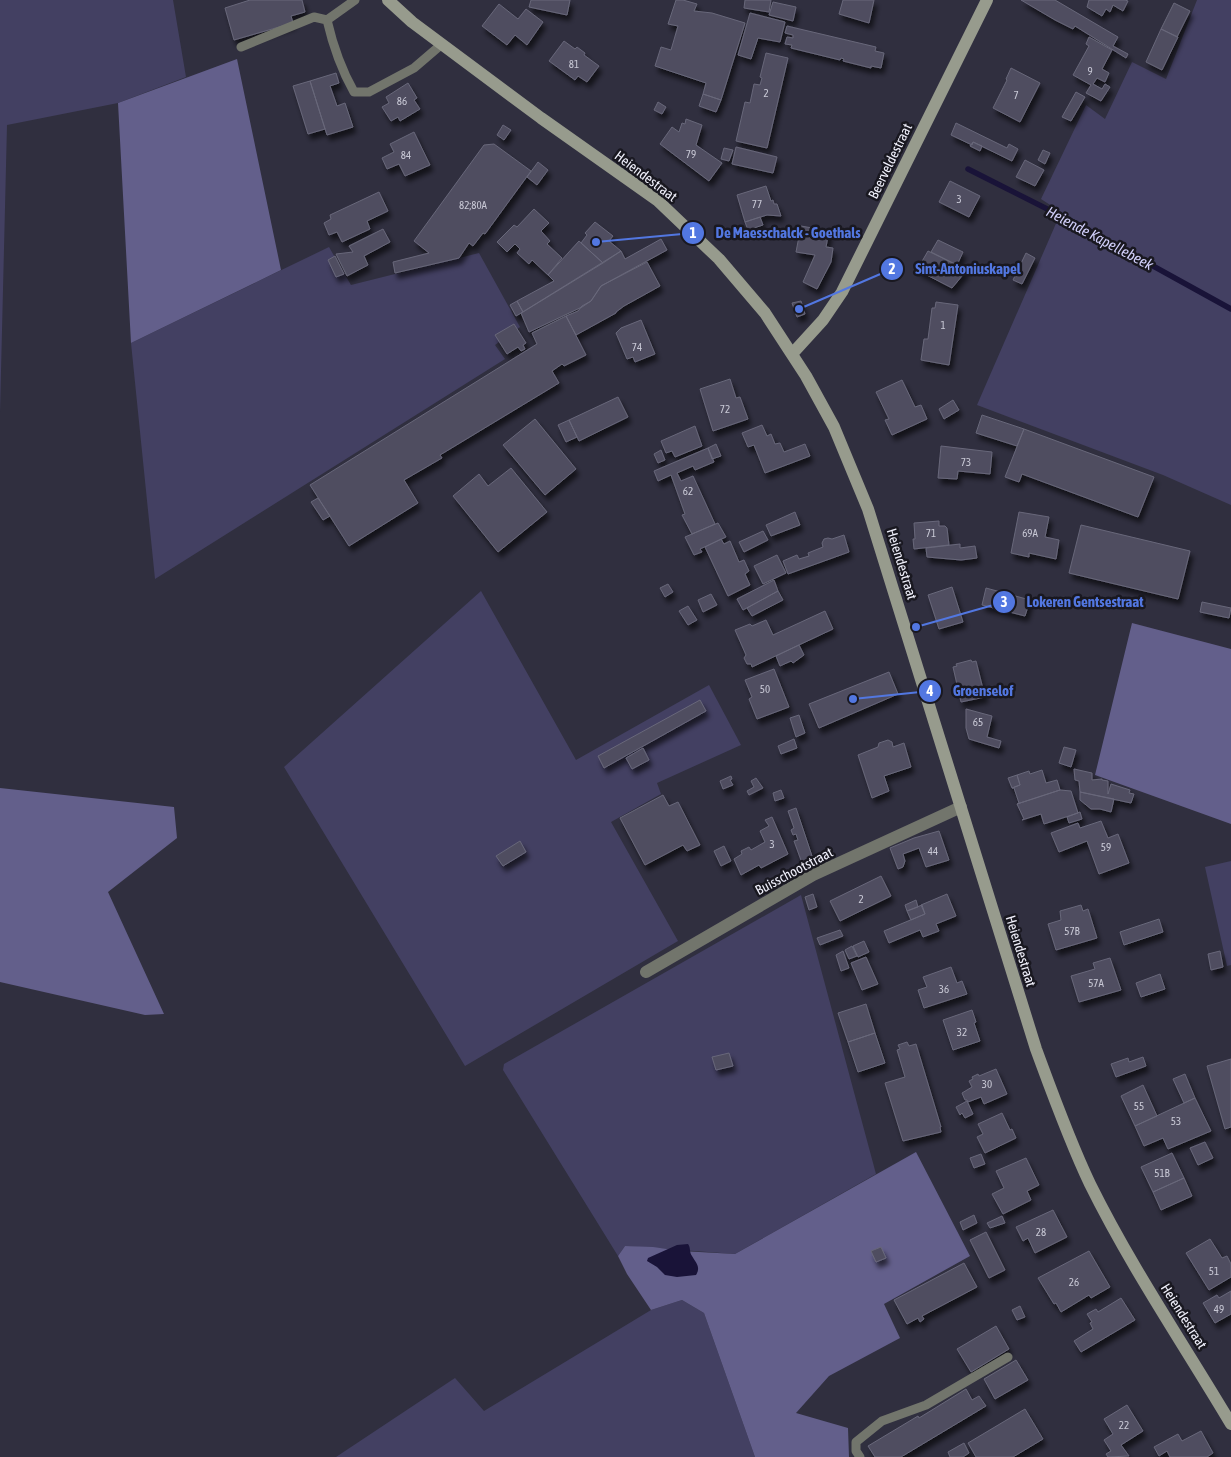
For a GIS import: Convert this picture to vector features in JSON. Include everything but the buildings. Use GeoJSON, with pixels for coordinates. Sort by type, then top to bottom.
{"type":"FeatureCollection","features":[{"type":"Feature","properties":{"kind":"main road","name":"Heiendestraat"},"geometry":{"type":"LineString","coordinates":[[388,0],[412,22],[541,118],[657,200],[719,259],[765,313],[792,354],[834,427],[868,508],[1034,1040],[1059,1114],[1091,1185],[1124,1246],[1231,1424]]}},
{"type":"Feature","properties":{"kind":"main road","name":"Beerveldestraat"},"geometry":{"type":"LineString","coordinates":[[792,354],[823,320],[842,292],[987,0]]}},
{"type":"Feature","properties":{"kind":"street","name":"Buisschootstraat"},"geometry":{"type":"LineString","coordinates":[[646,972],[813,875],[961,807]]}},
{"type":"Feature","properties":{"kind":"lane"},"geometry":{"type":"LineString","coordinates":[[241,47],[314,17],[327,20],[354,0]]}},
{"type":"Feature","properties":{"kind":"lane"},"geometry":{"type":"LineString","coordinates":[[327,20],[333,45],[354,92],[369,92],[414,68],[442,44]]}},
{"type":"Feature","properties":{"kind":"lane"},"geometry":{"type":"LineString","coordinates":[[860,1457],[856,1451],[856,1442],[882,1421],[926,1405],[1008,1357]]}},
{"type":"Feature","properties":{"kind":"shaded area"},"geometry":{"type":"Polygon","coordinates":[[[0,0],[173,0],[186,77],[118,103],[7,125],[0,413],[0,0]]]}},
{"type":"Feature","properties":{"kind":"shaded area"},"geometry":{"type":"Polygon","coordinates":[[[1197,0],[1231,0],[1231,505],[1163,475],[977,405],[1061,212],[1041,199],[1086,105],[1105,119],[1132,62],[1166,79],[1197,0]]]}},
{"type":"Feature","properties":{"kind":"shaded area"},"geometry":{"type":"Polygon","coordinates":[[[237,59],[281,270],[131,343],[118,103],[237,59]]]}},
{"type":"Feature","properties":{"kind":"shaded area"},"geometry":{"type":"Polygon","coordinates":[[[329,247],[351,285],[479,253],[520,327],[495,345],[505,359],[155,579],[131,343],[329,247]]]}},
{"type":"Feature","properties":{"kind":"shaded area"},"geometry":{"type":"Polygon","coordinates":[[[481,591],[576,760],[709,685],[741,745],[657,783],[661,794],[611,822],[678,941],[465,1066],[284,767],[481,591]]]}},
{"type":"Feature","properties":{"kind":"shaded area"},"geometry":{"type":"Polygon","coordinates":[[[1132,623],[1231,649],[1231,824],[1095,775],[1132,623]]]}},
{"type":"Feature","properties":{"kind":"shaded area"},"geometry":{"type":"Polygon","coordinates":[[[0,788],[174,807],[177,838],[108,892],[164,1014],[145,1015],[0,982],[0,788]]]}},
{"type":"Feature","properties":{"kind":"shaded area"},"geometry":{"type":"Polygon","coordinates":[[[1231,861],[1231,965],[1227,966],[1205,867],[1231,861]]]}},
{"type":"Feature","properties":{"kind":"shaded area"},"geometry":{"type":"Polygon","coordinates":[[[801,895],[876,1174],[735,1254],[625,1246],[618,1256],[503,1070],[504,1064],[801,895]]]}},
{"type":"Feature","properties":{"kind":"shaded area"},"geometry":{"type":"Polygon","coordinates":[[[916,1152],[970,1256],[884,1304],[900,1338],[829,1376],[796,1413],[848,1428],[849,1457],[755,1457],[704,1313],[682,1300],[651,1310],[627,1274],[618,1256],[625,1246],[735,1254],[916,1152]]]}},
{"type":"Feature","properties":{"kind":"shaded area"},"geometry":{"type":"Polygon","coordinates":[[[688,1244],[698,1267],[696,1275],[677,1277],[665,1275],[647,1261],[648,1258],[677,1245],[688,1244]]]}},
{"type":"Feature","properties":{"kind":"shaded area"},"geometry":{"type":"Polygon","coordinates":[[[682,1300],[704,1313],[755,1457],[336,1457],[455,1378],[484,1411],[651,1310],[682,1300]]]}},
{"type":"Feature","properties":{"kind":"waterway","name":"Heiende Kapellebeek"},"geometry":{"type":"LineString","coordinates":[[968,169],[1077,224],[1231,309]]}},
{"type":"Feature","properties":{"kind":"place","name":"De Maesschalck - Goethals"},"geometry":{"type":"Point","coordinates":[596,242]}},
{"type":"Feature","properties":{"kind":"place","name":"Sint-Antoniuskapel"},"geometry":{"type":"Point","coordinates":[799,309]}},
{"type":"Feature","properties":{"kind":"place","name":"Lokeren Gentsestraat"},"geometry":{"type":"Point","coordinates":[916,627]}},
{"type":"Feature","properties":{"kind":"place","name":"Groenselof"},"geometry":{"type":"Point","coordinates":[853,699]}}]}
